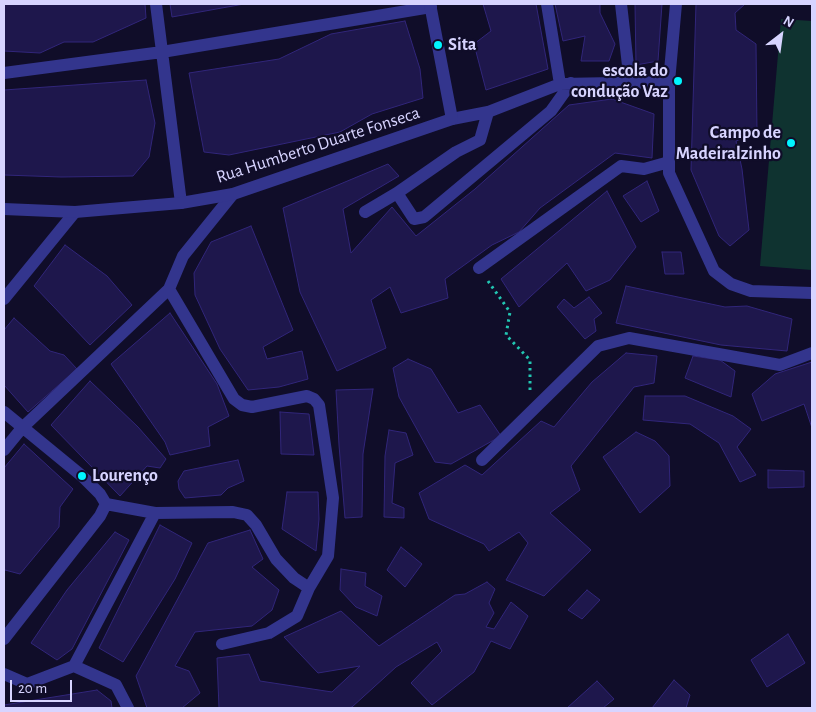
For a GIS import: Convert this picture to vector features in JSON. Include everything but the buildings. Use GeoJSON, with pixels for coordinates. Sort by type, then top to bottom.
{"type":"FeatureCollection","features":[{"type":"Feature","properties":{"kind":"street"},"geometry":{"type":"LineString","coordinates":[[156,4],[182,203]]}},
{"type":"Feature","properties":{"kind":"street"},"geometry":{"type":"LineString","coordinates":[[397,193],[414,219],[424,217],[551,111],[565,84],[547,4]]}},
{"type":"Feature","properties":{"kind":"street"},"geometry":{"type":"LineString","coordinates":[[621,4],[630,83]]}},
{"type":"Feature","properties":{"kind":"street"},"geometry":{"type":"LineString","coordinates":[[676,4],[669,82],[669,172],[714,271],[731,284],[751,291],[812,293]]}},
{"type":"Feature","properties":{"kind":"street"},"geometry":{"type":"LineString","coordinates":[[4,73],[162,52],[431,6],[452,119]]}},
{"type":"Feature","properties":{"kind":"street"},"geometry":{"type":"LineString","coordinates":[[565,84],[669,82]]}},
{"type":"Feature","properties":{"kind":"street","name":"Rua Humberto Duarte Fonseca"},"geometry":{"type":"LineString","coordinates":[[4,209],[75,212],[182,203],[233,194],[452,119],[488,112],[565,84]]}},
{"type":"Feature","properties":{"kind":"street"},"geometry":{"type":"LineString","coordinates":[[365,212],[397,193],[456,152],[480,140],[488,112]]}},
{"type":"Feature","properties":{"kind":"street"},"geometry":{"type":"LineString","coordinates":[[479,268],[621,166],[644,169],[669,162]]}},
{"type":"Feature","properties":{"kind":"street"},"geometry":{"type":"LineString","coordinates":[[4,450],[22,428],[169,289],[183,256],[233,194]]}},
{"type":"Feature","properties":{"kind":"street"},"geometry":{"type":"LineString","coordinates":[[4,299],[75,212]]}},
{"type":"Feature","properties":{"kind":"street"},"geometry":{"type":"LineString","coordinates":[[169,289],[234,399],[242,405],[252,407],[308,396],[319,405],[332,498],[328,556],[309,588],[297,616],[269,633],[222,644]]}},
{"type":"Feature","properties":{"kind":"street"},"geometry":{"type":"LineString","coordinates":[[482,460],[598,346],[629,338],[780,365],[812,353]]}},
{"type":"Feature","properties":{"kind":"street"},"geometry":{"type":"LineString","coordinates":[[4,412],[82,476],[100,494],[106,504],[155,513],[233,512],[247,515],[256,524],[276,559],[294,578],[309,588]]}},
{"type":"Feature","properties":{"kind":"street"},"geometry":{"type":"LineString","coordinates":[[4,639],[100,516],[106,504]]}},
{"type":"Feature","properties":{"kind":"street"},"geometry":{"type":"LineString","coordinates":[[4,674],[27,684],[74,666],[155,513]]}},
{"type":"Feature","properties":{"kind":"street"},"geometry":{"type":"LineString","coordinates":[[74,666],[116,685],[128,708]]}},
{"type":"Feature","properties":{"kind":"path"},"geometry":{"type":"LineString","coordinates":[[479,268],[510,312],[506,335],[530,360],[528,415]]}},
{"type":"Feature","properties":{"kind":"green space","name":"Campo de Madeiralzinho"},"geometry":{"type":"Polygon","coordinates":[[[781,19],[812,21],[812,270],[760,266],[781,19]]]}},
{"type":"Feature","properties":{"kind":"place","name":"Sita"},"geometry":{"type":"Point","coordinates":[438,45]}},
{"type":"Feature","properties":{"kind":"place","name":"escola do condução Vaz"},"geometry":{"type":"Point","coordinates":[678,81]}},
{"type":"Feature","properties":{"kind":"place","name":"Campo de Madeiralzinho"},"geometry":{"type":"Point","coordinates":[791,143]}},
{"type":"Feature","properties":{"kind":"place","name":"Lourenço"},"geometry":{"type":"Point","coordinates":[82,476]}}]}
